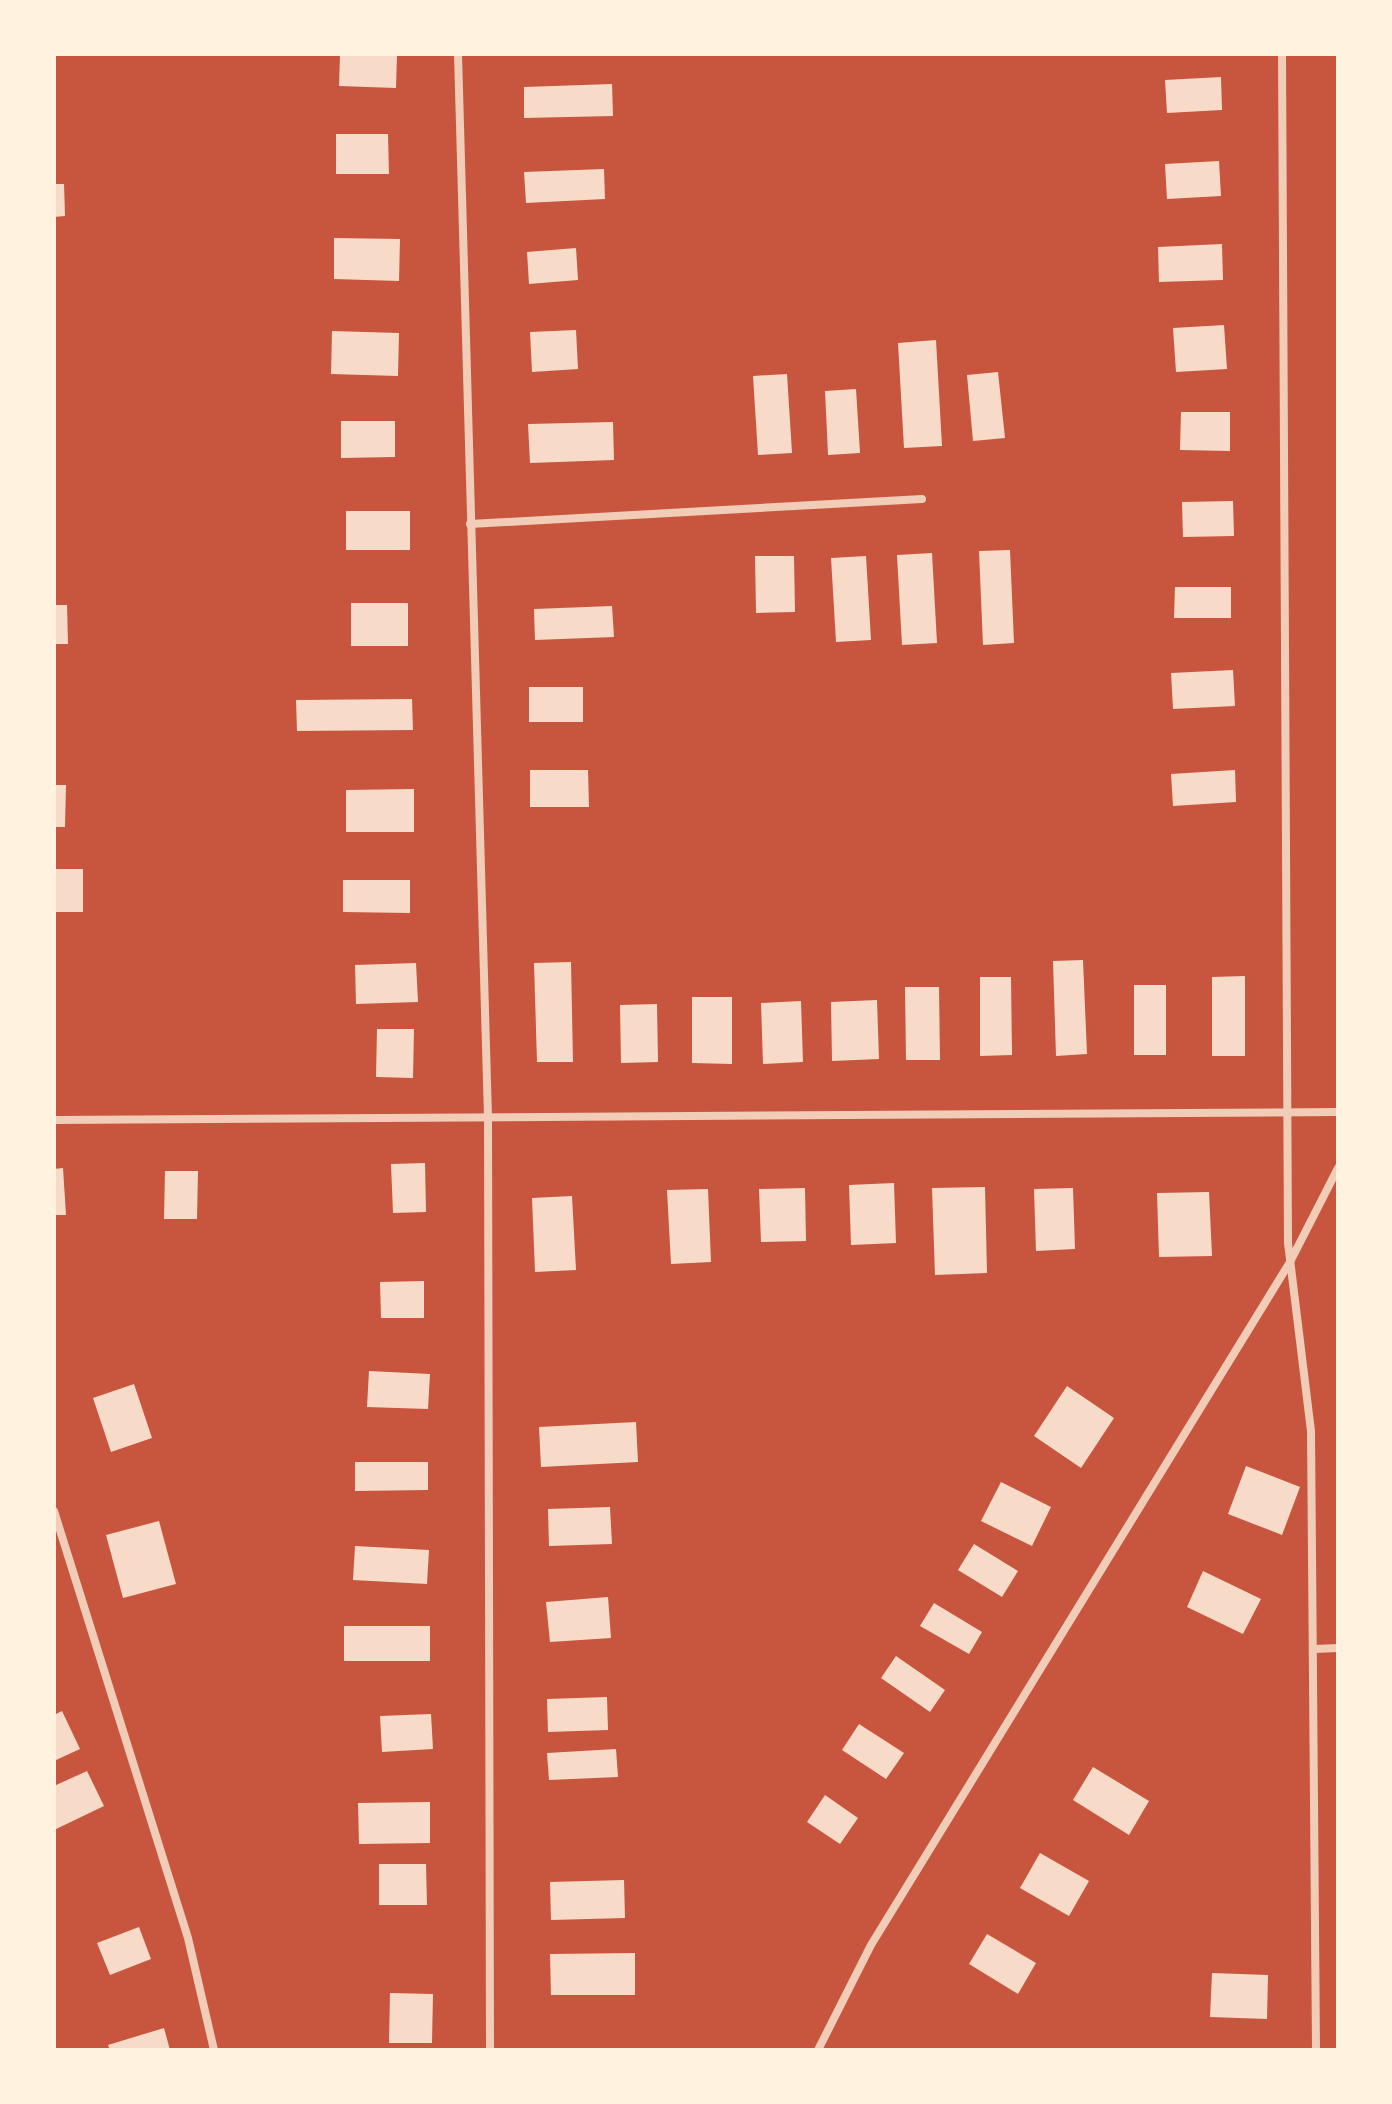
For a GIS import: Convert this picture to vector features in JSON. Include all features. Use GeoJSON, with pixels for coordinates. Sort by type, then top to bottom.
{"type":"FeatureCollection","features":[{"type":"Feature","properties":{"kind":"street"},"geometry":{"type":"LineString","coordinates":[[458,54],[488,1117],[490,2050]]}},
{"type":"Feature","properties":{"kind":"street"},"geometry":{"type":"LineString","coordinates":[[1282,54],[1290,1262],[1311,1431],[1316,2050]]}},
{"type":"Feature","properties":{"kind":"street"},"geometry":{"type":"LineString","coordinates":[[470,524],[922,499]]}},
{"type":"Feature","properties":{"kind":"street"},"geometry":{"type":"LineString","coordinates":[[54,1120],[1338,1112]]}},
{"type":"Feature","properties":{"kind":"street"},"geometry":{"type":"LineString","coordinates":[[818,2050],[871,1945],[1290,1262],[1338,1168]]}},
{"type":"Feature","properties":{"kind":"street"},"geometry":{"type":"LineString","coordinates":[[54,1511],[188,1938],[214,2050]]}},
{"type":"Feature","properties":{"kind":"street"},"geometry":{"type":"LineString","coordinates":[[1315,1649],[1338,1648]]}},
{"type":"Feature","properties":{"kind":"building"},"geometry":{"type":"Polygon","coordinates":[[[340,54],[397,55],[396,88],[339,86],[340,54]]]}},
{"type":"Feature","properties":{"kind":"building"},"geometry":{"type":"Polygon","coordinates":[[[1221,77],[1222,110],[1167,113],[1165,80],[1221,77]]]}},
{"type":"Feature","properties":{"kind":"building"},"geometry":{"type":"Polygon","coordinates":[[[612,84],[613,116],[524,118],[524,87],[612,84]]]}},
{"type":"Feature","properties":{"kind":"building"},"geometry":{"type":"Polygon","coordinates":[[[336,134],[388,134],[389,174],[336,174],[336,134]]]}},
{"type":"Feature","properties":{"kind":"building"},"geometry":{"type":"Polygon","coordinates":[[[1219,161],[1221,196],[1167,199],[1165,164],[1219,161]]]}},
{"type":"Feature","properties":{"kind":"building"},"geometry":{"type":"Polygon","coordinates":[[[604,169],[605,199],[526,203],[524,172],[604,169]]]}},
{"type":"Feature","properties":{"kind":"building"},"geometry":{"type":"Polygon","coordinates":[[[54,184],[64,184],[65,216],[54,217],[54,184]]]}},
{"type":"Feature","properties":{"kind":"building"},"geometry":{"type":"Polygon","coordinates":[[[334,238],[400,239],[399,281],[334,279],[334,238]]]}},
{"type":"Feature","properties":{"kind":"building"},"geometry":{"type":"Polygon","coordinates":[[[1222,244],[1223,280],[1159,282],[1158,247],[1222,244]]]}},
{"type":"Feature","properties":{"kind":"building"},"geometry":{"type":"Polygon","coordinates":[[[576,248],[578,280],[529,284],[527,252],[576,248]]]}},
{"type":"Feature","properties":{"kind":"building"},"geometry":{"type":"Polygon","coordinates":[[[1224,325],[1227,369],[1176,372],[1173,328],[1224,325]]]}},
{"type":"Feature","properties":{"kind":"building"},"geometry":{"type":"Polygon","coordinates":[[[576,330],[578,369],[532,372],[530,332],[576,330]]]}},
{"type":"Feature","properties":{"kind":"building"},"geometry":{"type":"Polygon","coordinates":[[[332,331],[399,333],[398,376],[331,374],[332,331]]]}},
{"type":"Feature","properties":{"kind":"building"},"geometry":{"type":"Polygon","coordinates":[[[936,340],[942,446],[904,448],[898,343],[936,340]]]}},
{"type":"Feature","properties":{"kind":"building"},"geometry":{"type":"Polygon","coordinates":[[[998,372],[1005,438],[973,441],[967,375],[998,372]]]}},
{"type":"Feature","properties":{"kind":"building"},"geometry":{"type":"Polygon","coordinates":[[[787,374],[792,453],[758,455],[753,376],[787,374]]]}},
{"type":"Feature","properties":{"kind":"building"},"geometry":{"type":"Polygon","coordinates":[[[856,389],[860,453],[828,455],[825,391],[856,389]]]}},
{"type":"Feature","properties":{"kind":"building"},"geometry":{"type":"Polygon","coordinates":[[[1181,412],[1230,412],[1230,451],[1180,450],[1181,412]]]}},
{"type":"Feature","properties":{"kind":"building"},"geometry":{"type":"Polygon","coordinates":[[[341,421],[395,421],[395,457],[341,458],[341,421]]]}},
{"type":"Feature","properties":{"kind":"building"},"geometry":{"type":"Polygon","coordinates":[[[613,422],[614,460],[530,463],[528,424],[613,422]]]}},
{"type":"Feature","properties":{"kind":"building"},"geometry":{"type":"Polygon","coordinates":[[[1233,501],[1234,536],[1183,537],[1182,502],[1233,501]]]}},
{"type":"Feature","properties":{"kind":"building"},"geometry":{"type":"Polygon","coordinates":[[[346,511],[410,511],[410,550],[346,550],[346,511]]]}},
{"type":"Feature","properties":{"kind":"building"},"geometry":{"type":"Polygon","coordinates":[[[1010,550],[1014,643],[983,645],[979,551],[1010,550]]]}},
{"type":"Feature","properties":{"kind":"building"},"geometry":{"type":"Polygon","coordinates":[[[932,553],[937,643],[902,645],[897,555],[932,553]]]}},
{"type":"Feature","properties":{"kind":"building"},"geometry":{"type":"Polygon","coordinates":[[[755,556],[794,556],[795,612],[756,613],[755,556]]]}},
{"type":"Feature","properties":{"kind":"building"},"geometry":{"type":"Polygon","coordinates":[[[866,556],[871,640],[836,642],[831,558],[866,556]]]}},
{"type":"Feature","properties":{"kind":"building"},"geometry":{"type":"Polygon","coordinates":[[[1175,587],[1231,587],[1231,618],[1174,618],[1175,587]]]}},
{"type":"Feature","properties":{"kind":"building"},"geometry":{"type":"Polygon","coordinates":[[[351,603],[408,603],[408,646],[351,646],[351,603]]]}},
{"type":"Feature","properties":{"kind":"building"},"geometry":{"type":"Polygon","coordinates":[[[54,605],[67,605],[68,644],[54,644],[54,605]]]}},
{"type":"Feature","properties":{"kind":"building"},"geometry":{"type":"Polygon","coordinates":[[[612,606],[614,637],[535,640],[534,609],[612,606]]]}},
{"type":"Feature","properties":{"kind":"building"},"geometry":{"type":"Polygon","coordinates":[[[1233,670],[1235,706],[1173,709],[1171,673],[1233,670]]]}},
{"type":"Feature","properties":{"kind":"building"},"geometry":{"type":"Polygon","coordinates":[[[529,687],[583,687],[583,722],[529,722],[529,687]]]}},
{"type":"Feature","properties":{"kind":"building"},"geometry":{"type":"Polygon","coordinates":[[[412,699],[413,730],[297,731],[296,700],[412,699]]]}},
{"type":"Feature","properties":{"kind":"building"},"geometry":{"type":"Polygon","coordinates":[[[530,770],[588,770],[589,807],[530,807],[530,770]]]}},
{"type":"Feature","properties":{"kind":"building"},"geometry":{"type":"Polygon","coordinates":[[[1235,770],[1236,802],[1173,806],[1171,774],[1235,770]]]}},
{"type":"Feature","properties":{"kind":"building"},"geometry":{"type":"Polygon","coordinates":[[[54,785],[66,785],[65,827],[54,827],[54,785]]]}},
{"type":"Feature","properties":{"kind":"building"},"geometry":{"type":"Polygon","coordinates":[[[414,789],[414,832],[346,832],[346,790],[414,789]]]}},
{"type":"Feature","properties":{"kind":"building"},"geometry":{"type":"Polygon","coordinates":[[[54,869],[83,869],[83,912],[54,912],[54,869]]]}},
{"type":"Feature","properties":{"kind":"building"},"geometry":{"type":"Polygon","coordinates":[[[343,880],[410,880],[410,913],[343,912],[343,880]]]}},
{"type":"Feature","properties":{"kind":"building"},"geometry":{"type":"Polygon","coordinates":[[[1083,960],[1087,1054],[1056,1056],[1053,961],[1083,960]]]}},
{"type":"Feature","properties":{"kind":"building"},"geometry":{"type":"Polygon","coordinates":[[[571,962],[573,1062],[537,1062],[534,963],[571,962]]]}},
{"type":"Feature","properties":{"kind":"building"},"geometry":{"type":"Polygon","coordinates":[[[416,963],[418,1002],[356,1004],[355,965],[416,963]]]}},
{"type":"Feature","properties":{"kind":"building"},"geometry":{"type":"Polygon","coordinates":[[[1245,976],[1245,1056],[1212,1056],[1212,977],[1245,976]]]}},
{"type":"Feature","properties":{"kind":"building"},"geometry":{"type":"Polygon","coordinates":[[[980,977],[1011,977],[1012,1055],[980,1056],[980,977]]]}},
{"type":"Feature","properties":{"kind":"building"},"geometry":{"type":"Polygon","coordinates":[[[1134,985],[1166,985],[1166,1055],[1134,1055],[1134,985]]]}},
{"type":"Feature","properties":{"kind":"building"},"geometry":{"type":"Polygon","coordinates":[[[905,987],[939,987],[940,1060],[906,1060],[905,987]]]}},
{"type":"Feature","properties":{"kind":"building"},"geometry":{"type":"Polygon","coordinates":[[[692,997],[732,997],[732,1064],[692,1063],[692,997]]]}},
{"type":"Feature","properties":{"kind":"building"},"geometry":{"type":"Polygon","coordinates":[[[877,1000],[879,1059],[832,1061],[831,1002],[877,1000]]]}},
{"type":"Feature","properties":{"kind":"building"},"geometry":{"type":"Polygon","coordinates":[[[801,1001],[803,1062],[763,1064],[761,1003],[801,1001]]]}},
{"type":"Feature","properties":{"kind":"building"},"geometry":{"type":"Polygon","coordinates":[[[657,1004],[658,1062],[621,1063],[620,1005],[657,1004]]]}},
{"type":"Feature","properties":{"kind":"building"},"geometry":{"type":"Polygon","coordinates":[[[377,1029],[414,1029],[413,1078],[376,1077],[377,1029]]]}},
{"type":"Feature","properties":{"kind":"building"},"geometry":{"type":"Polygon","coordinates":[[[425,1163],[426,1212],[393,1213],[391,1164],[425,1163]]]}},
{"type":"Feature","properties":{"kind":"building"},"geometry":{"type":"Polygon","coordinates":[[[63,1168],[66,1215],[54,1215],[54,1169],[63,1168]]]}},
{"type":"Feature","properties":{"kind":"building"},"geometry":{"type":"Polygon","coordinates":[[[165,1171],[198,1171],[197,1219],[164,1219],[165,1171]]]}},
{"type":"Feature","properties":{"kind":"building"},"geometry":{"type":"Polygon","coordinates":[[[894,1183],[896,1243],[851,1245],[849,1185],[894,1183]]]}},
{"type":"Feature","properties":{"kind":"building"},"geometry":{"type":"Polygon","coordinates":[[[985,1187],[987,1273],[935,1275],[932,1188],[985,1187]]]}},
{"type":"Feature","properties":{"kind":"building"},"geometry":{"type":"Polygon","coordinates":[[[805,1188],[806,1241],[761,1242],[759,1189],[805,1188]]]}},
{"type":"Feature","properties":{"kind":"building"},"geometry":{"type":"Polygon","coordinates":[[[1073,1188],[1075,1249],[1036,1251],[1034,1189],[1073,1188]]]}},
{"type":"Feature","properties":{"kind":"building"},"geometry":{"type":"Polygon","coordinates":[[[708,1189],[711,1262],[671,1264],[667,1190],[708,1189]]]}},
{"type":"Feature","properties":{"kind":"building"},"geometry":{"type":"Polygon","coordinates":[[[1209,1192],[1212,1256],[1159,1257],[1157,1193],[1209,1192]]]}},
{"type":"Feature","properties":{"kind":"building"},"geometry":{"type":"Polygon","coordinates":[[[572,1196],[576,1270],[535,1272],[532,1198],[572,1196]]]}},
{"type":"Feature","properties":{"kind":"building"},"geometry":{"type":"Polygon","coordinates":[[[424,1281],[424,1318],[381,1318],[380,1282],[424,1281]]]}},
{"type":"Feature","properties":{"kind":"building"},"geometry":{"type":"Polygon","coordinates":[[[369,1371],[430,1374],[428,1409],[367,1407],[369,1371]]]}},
{"type":"Feature","properties":{"kind":"building"},"geometry":{"type":"Polygon","coordinates":[[[134,1384],[152,1438],[111,1452],[93,1398],[134,1384]]]}},
{"type":"Feature","properties":{"kind":"building"},"geometry":{"type":"Polygon","coordinates":[[[1067,1386],[1114,1418],[1081,1468],[1034,1436],[1067,1386]]]}},
{"type":"Feature","properties":{"kind":"building"},"geometry":{"type":"Polygon","coordinates":[[[636,1422],[638,1462],[541,1467],[539,1427],[636,1422]]]}},
{"type":"Feature","properties":{"kind":"building"},"geometry":{"type":"Polygon","coordinates":[[[355,1462],[428,1462],[428,1490],[355,1491],[355,1462]]]}},
{"type":"Feature","properties":{"kind":"building"},"geometry":{"type":"Polygon","coordinates":[[[1246,1466],[1300,1487],[1282,1535],[1228,1514],[1246,1466]]]}},
{"type":"Feature","properties":{"kind":"building"},"geometry":{"type":"Polygon","coordinates":[[[1001,1482],[1051,1507],[1032,1546],[981,1521],[1001,1482]]]}},
{"type":"Feature","properties":{"kind":"building"},"geometry":{"type":"Polygon","coordinates":[[[610,1507],[612,1544],[549,1546],[548,1509],[610,1507]]]}},
{"type":"Feature","properties":{"kind":"building"},"geometry":{"type":"Polygon","coordinates":[[[159,1521],[176,1584],[123,1598],[106,1535],[159,1521]]]}},
{"type":"Feature","properties":{"kind":"building"},"geometry":{"type":"Polygon","coordinates":[[[974,1544],[1018,1571],[1002,1597],[958,1570],[974,1544]]]}},
{"type":"Feature","properties":{"kind":"building"},"geometry":{"type":"Polygon","coordinates":[[[355,1546],[429,1550],[427,1584],[353,1580],[355,1546]]]}},
{"type":"Feature","properties":{"kind":"building"},"geometry":{"type":"Polygon","coordinates":[[[1203,1571],[1261,1599],[1243,1634],[1187,1607],[1203,1571]]]}},
{"type":"Feature","properties":{"kind":"building"},"geometry":{"type":"Polygon","coordinates":[[[608,1597],[611,1638],[550,1642],[546,1602],[608,1597]]]}},
{"type":"Feature","properties":{"kind":"building"},"geometry":{"type":"Polygon","coordinates":[[[934,1603],[982,1632],[969,1654],[920,1626],[934,1603]]]}},
{"type":"Feature","properties":{"kind":"building"},"geometry":{"type":"Polygon","coordinates":[[[344,1626],[430,1626],[430,1661],[344,1661],[344,1626]]]}},
{"type":"Feature","properties":{"kind":"building"},"geometry":{"type":"Polygon","coordinates":[[[896,1656],[945,1690],[930,1712],[881,1678],[896,1656]]]}},
{"type":"Feature","properties":{"kind":"building"},"geometry":{"type":"Polygon","coordinates":[[[607,1697],[608,1730],[548,1732],[547,1699],[607,1697]]]}},
{"type":"Feature","properties":{"kind":"building"},"geometry":{"type":"Polygon","coordinates":[[[62,1711],[80,1749],[54,1761],[54,1715],[62,1711]]]}},
{"type":"Feature","properties":{"kind":"building"},"geometry":{"type":"Polygon","coordinates":[[[431,1714],[433,1749],[382,1752],[380,1716],[431,1714]]]}},
{"type":"Feature","properties":{"kind":"building"},"geometry":{"type":"Polygon","coordinates":[[[859,1724],[904,1753],[886,1779],[842,1750],[859,1724]]]}},
{"type":"Feature","properties":{"kind":"building"},"geometry":{"type":"Polygon","coordinates":[[[616,1749],[618,1777],[549,1780],[547,1753],[616,1749]]]}},
{"type":"Feature","properties":{"kind":"building"},"geometry":{"type":"Polygon","coordinates":[[[1093,1767],[1149,1801],[1129,1835],[1073,1800],[1093,1767]]]}},
{"type":"Feature","properties":{"kind":"building"},"geometry":{"type":"Polygon","coordinates":[[[87,1771],[104,1806],[54,1830],[54,1786],[87,1771]]]}},
{"type":"Feature","properties":{"kind":"building"},"geometry":{"type":"Polygon","coordinates":[[[825,1795],[858,1818],[840,1844],[807,1822],[825,1795]]]}},
{"type":"Feature","properties":{"kind":"building"},"geometry":{"type":"Polygon","coordinates":[[[430,1802],[430,1843],[359,1844],[358,1803],[430,1802]]]}},
{"type":"Feature","properties":{"kind":"building"},"geometry":{"type":"Polygon","coordinates":[[[1040,1853],[1089,1881],[1069,1916],[1020,1888],[1040,1853]]]}},
{"type":"Feature","properties":{"kind":"building"},"geometry":{"type":"Polygon","coordinates":[[[379,1864],[426,1864],[427,1905],[379,1905],[379,1864]]]}},
{"type":"Feature","properties":{"kind":"building"},"geometry":{"type":"Polygon","coordinates":[[[624,1880],[625,1918],[551,1920],[550,1882],[624,1880]]]}},
{"type":"Feature","properties":{"kind":"building"},"geometry":{"type":"Polygon","coordinates":[[[139,1927],[151,1959],[110,1975],[97,1943],[139,1927]]]}},
{"type":"Feature","properties":{"kind":"building"},"geometry":{"type":"Polygon","coordinates":[[[987,1934],[1036,1963],[1018,1994],[969,1964],[987,1934]]]}},
{"type":"Feature","properties":{"kind":"building"},"geometry":{"type":"Polygon","coordinates":[[[635,1953],[635,1995],[551,1995],[550,1954],[635,1953]]]}},
{"type":"Feature","properties":{"kind":"building"},"geometry":{"type":"Polygon","coordinates":[[[1212,1973],[1268,1975],[1267,2019],[1210,2017],[1212,1973]]]}},
{"type":"Feature","properties":{"kind":"building"},"geometry":{"type":"Polygon","coordinates":[[[390,1993],[433,1994],[432,2043],[389,2043],[390,1993]]]}},
{"type":"Feature","properties":{"kind":"building"},"geometry":{"type":"Polygon","coordinates":[[[164,2028],[170,2050],[110,2050],[108,2045],[164,2028]]]}}]}
